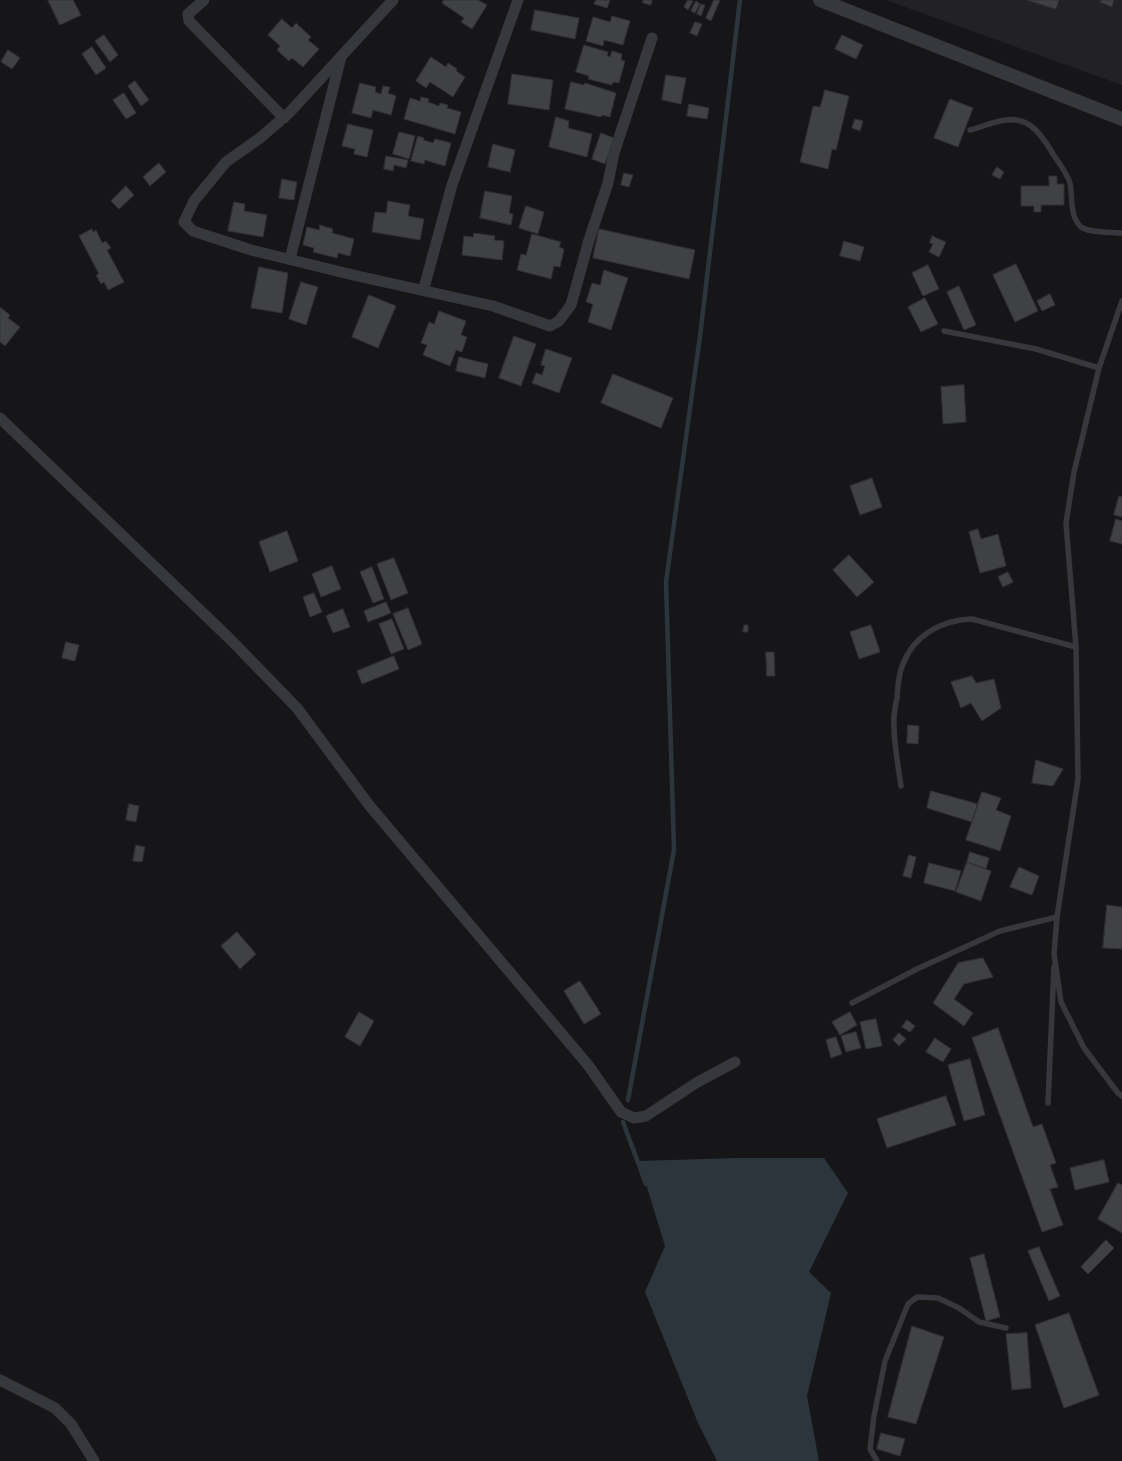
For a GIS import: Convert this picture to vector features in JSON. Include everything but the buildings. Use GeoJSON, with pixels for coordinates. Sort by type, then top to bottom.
{"type":"FeatureCollection","features":[{"type":"Feature","properties":{"kind":"street"},"geometry":{"type":"LineString","coordinates":[[204,0],[188,14],[189,21],[284,118]]}},
{"type":"Feature","properties":{"kind":"street"},"geometry":{"type":"LineString","coordinates":[[393,0],[284,118],[226,162],[194,202],[184,222],[193,231],[251,250],[492,306],[550,326],[559,321],[571,305],[589,240],[608,183],[614,153],[652,38]]}},
{"type":"Feature","properties":{"kind":"street"},"geometry":{"type":"LineString","coordinates":[[421,290],[424,288],[452,185],[518,0]]}},
{"type":"Feature","properties":{"kind":"street"},"geometry":{"type":"LineString","coordinates":[[820,0],[1122,119]]}},
{"type":"Feature","properties":{"kind":"street"},"geometry":{"type":"LineString","coordinates":[[290,259],[341,56]]}},
{"type":"Feature","properties":{"kind":"street"},"geometry":{"type":"LineString","coordinates":[[0,418],[195,604],[297,708],[369,805],[588,1065],[621,1112],[634,1118],[646,1116],[696,1083],[735,1062]]}},
{"type":"Feature","properties":{"kind":"street"},"geometry":{"type":"LineString","coordinates":[[0,1380],[55,1408],[71,1424],[94,1461]]}},
{"type":"Feature","properties":{"kind":"lane"},"geometry":{"type":"LineString","coordinates":[[970,130],[1007,120],[1025,122],[1035,128],[1066,173],[1070,184],[1072,208],[1080,226],[1089,231],[1122,233]]}},
{"type":"Feature","properties":{"kind":"lane"},"geometry":{"type":"LineString","coordinates":[[1048,1102],[1057,916],[1078,779],[1076,647],[1066,523],[1074,472],[1099,368],[1122,301]]}},
{"type":"Feature","properties":{"kind":"lane"},"geometry":{"type":"LineString","coordinates":[[944,331],[1036,349],[1099,368]]}},
{"type":"Feature","properties":{"kind":"lane"},"geometry":{"type":"LineString","coordinates":[[901,786],[893,723],[900,675],[903,663],[924,635],[941,624],[959,619],[972,619],[1076,647]]}},
{"type":"Feature","properties":{"kind":"lane"},"geometry":{"type":"LineString","coordinates":[[852,1003],[917,969],[1000,931],[1057,916]]}},
{"type":"Feature","properties":{"kind":"lane"},"geometry":{"type":"LineString","coordinates":[[1054,954],[1061,1002],[1084,1048],[1122,1096]]}},
{"type":"Feature","properties":{"kind":"lane"},"geometry":{"type":"LineString","coordinates":[[877,1461],[870,1449],[880,1382],[885,1360],[908,1304],[917,1297],[938,1298],[959,1308],[979,1322],[1006,1328]]}},
{"type":"Feature","properties":{"kind":"shaded area"},"geometry":{"type":"Polygon","coordinates":[[[886,0],[1122,0],[1122,85],[886,0]]]}},
{"type":"Feature","properties":{"kind":"shaded area"},"geometry":{"type":"Polygon","coordinates":[[[824,1158],[848,1193],[809,1272],[831,1293],[807,1396],[819,1461],[717,1461],[698,1423],[645,1292],[665,1246],[639,1161],[824,1158]]]}},
{"type":"Feature","properties":{"kind":"waterway"},"geometry":{"type":"LineString","coordinates":[[628,1100],[674,850],[666,582],[700,336],[740,0]]}},
{"type":"Feature","properties":{"kind":"waterway"},"geometry":{"type":"LineString","coordinates":[[623,1122],[646,1184]]}}]}
